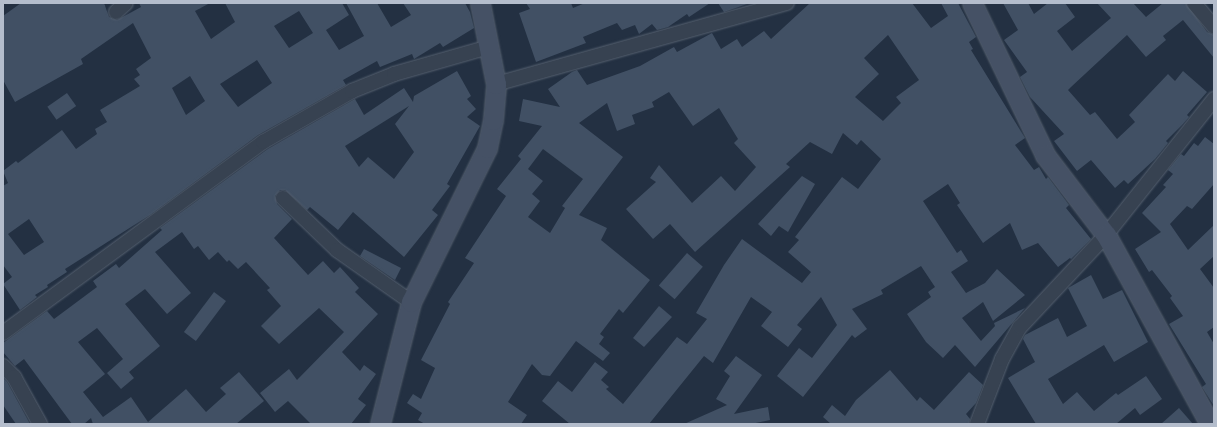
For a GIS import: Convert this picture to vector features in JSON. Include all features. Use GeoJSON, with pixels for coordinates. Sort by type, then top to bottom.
{"type":"FeatureCollection","features":[{"type":"Feature","properties":{"kind":"street"},"geometry":{"type":"LineString","coordinates":[[380,424],[411,302],[487,148],[493,120],[496,84],[480,3]]}},
{"type":"Feature","properties":{"kind":"street"},"geometry":{"type":"LineString","coordinates":[[496,84],[786,3]]}},
{"type":"Feature","properties":{"kind":"street"},"geometry":{"type":"LineString","coordinates":[[972,3],[1045,155],[1106,235],[1210,424]]}},
{"type":"Feature","properties":{"kind":"street"},"geometry":{"type":"LineString","coordinates":[[1194,3],[1214,27]]}},
{"type":"Feature","properties":{"kind":"street"},"geometry":{"type":"LineString","coordinates":[[3,333],[270,138],[352,91],[394,74],[489,47]]}},
{"type":"Feature","properties":{"kind":"street"},"geometry":{"type":"LineString","coordinates":[[977,424],[1002,359],[1020,327],[1106,235],[1214,99]]}},
{"type":"Feature","properties":{"kind":"street"},"geometry":{"type":"LineString","coordinates":[[283,198],[337,250],[411,302]]}},
{"type":"Feature","properties":{"kind":"street"},"geometry":{"type":"LineString","coordinates":[[3,366],[14,377],[40,424]]}},
{"type":"Feature","properties":{"kind":"building"},"geometry":{"type":"Polygon","coordinates":[[[21,3],[104,3],[109,17],[117,20],[141,7],[139,3],[210,3],[195,11],[211,39],[235,22],[225,3],[342,3],[349,15],[326,30],[339,50],[364,36],[346,3],[377,3],[391,27],[411,15],[403,3],[465,3],[470,12],[474,28],[443,47],[440,43],[414,59],[412,54],[380,67],[377,61],[343,80],[346,85],[258,135],[150,215],[65,269],[67,272],[47,285],[48,287],[35,295],[37,297],[20,310],[3,284],[12,277],[3,265],[3,186],[8,183],[3,171],[16,161],[18,163],[62,130],[76,149],[97,134],[95,129],[107,122],[100,110],[140,86],[134,79],[140,75],[136,69],[151,58],[133,23],[81,59],[83,64],[15,102],[3,80],[3,16],[21,3]],[[299,11],[274,26],[289,48],[313,33],[299,11]],[[257,60],[220,84],[238,107],[272,83],[257,60]],[[190,76],[172,88],[186,115],[205,101],[190,76]],[[29,219],[8,234],[24,255],[44,242],[29,219]]]}},
{"type":"Feature","properties":{"kind":"building"},"geometry":{"type":"Polygon","coordinates":[[[526,3],[571,3],[573,8],[585,3],[710,3],[689,17],[687,14],[668,27],[657,30],[652,24],[639,34],[635,25],[622,30],[617,23],[583,37],[586,43],[536,62],[519,13],[530,9],[526,3]]]}},
{"type":"Feature","properties":{"kind":"building"},"geometry":{"type":"Polygon","coordinates":[[[718,3],[750,3],[724,12],[718,3]]]}},
{"type":"Feature","properties":{"kind":"building"},"geometry":{"type":"Polygon","coordinates":[[[810,3],[912,3],[931,28],[948,16],[941,3],[958,3],[976,37],[969,42],[973,49],[971,50],[1025,138],[1015,145],[1034,170],[1039,167],[1046,179],[1048,177],[1069,205],[1066,208],[1091,239],[1071,259],[1070,258],[1058,267],[1038,243],[1022,250],[1010,223],[983,243],[957,205],[960,203],[948,184],[923,201],[957,253],[961,250],[968,261],[951,272],[966,293],[985,283],[997,269],[1025,295],[993,321],[983,302],[962,318],[981,341],[995,326],[994,323],[1025,308],[975,367],[955,345],[943,358],[926,342],[907,314],[931,297],[928,292],[935,287],[921,266],[881,290],[883,294],[852,309],[867,329],[855,338],[852,335],[803,397],[777,376],[799,348],[812,358],[837,325],[821,297],[797,325],[802,329],[788,347],[761,326],[772,312],[751,297],[713,363],[704,356],[649,424],[570,424],[542,401],[558,381],[572,392],[595,362],[608,372],[601,380],[609,387],[606,389],[623,404],[677,337],[687,344],[707,319],[696,313],[724,265],[742,239],[802,283],[811,272],[788,252],[799,240],[795,237],[842,177],[858,189],[881,159],[861,140],[857,145],[843,133],[832,154],[810,142],[786,164],[790,167],[695,252],[670,224],[653,239],[626,209],[656,182],[650,178],[659,165],[692,203],[721,176],[735,191],[756,167],[734,143],[738,139],[719,108],[693,126],[669,92],[652,102],[654,107],[632,115],[635,124],[617,131],[607,103],[579,123],[623,157],[579,215],[607,228],[601,240],[650,280],[623,313],[619,309],[600,334],[604,337],[599,344],[610,353],[603,361],[576,341],[550,376],[542,375],[532,364],[508,402],[527,415],[521,424],[425,424],[418,420],[422,413],[407,403],[413,394],[421,399],[435,368],[421,360],[450,304],[448,302],[474,263],[465,258],[506,196],[497,189],[521,159],[518,156],[542,126],[519,121],[523,99],[560,107],[548,89],[572,72],[577,70],[587,85],[640,66],[674,47],[677,52],[712,33],[721,49],[737,39],[742,47],[764,31],[771,39],[810,3]],[[888,35],[864,58],[879,74],[855,97],[883,121],[901,103],[896,97],[919,80],[888,35]],[[543,149],[528,169],[543,181],[532,194],[540,201],[528,217],[550,233],[565,208],[562,206],[583,179],[543,149]]]}},
{"type":"Feature","properties":{"kind":"building"},"geometry":{"type":"Polygon","coordinates":[[[1003,3],[1028,3],[1034,14],[1048,3],[1065,3],[1075,17],[1057,31],[1072,51],[1111,18],[1097,3],[1133,3],[1146,17],[1163,3],[1186,3],[1207,32],[1214,35],[1214,58],[1183,20],[1163,36],[1166,40],[1146,57],[1127,35],[1068,90],[1090,115],[1095,112],[1117,139],[1135,122],[1129,115],[1168,74],[1175,81],[1183,71],[1207,92],[1187,115],[1189,117],[1166,141],[1168,143],[1155,159],[1128,184],[1124,180],[1115,188],[1091,160],[1077,171],[1054,141],[1064,134],[1030,97],[1020,77],[1027,72],[1004,40],[1018,30],[1003,3]]]}},
{"type":"Feature","properties":{"kind":"building"},"geometry":{"type":"Polygon","coordinates":[[[457,71],[471,96],[467,99],[476,109],[467,117],[480,126],[447,184],[450,186],[432,210],[438,215],[404,257],[353,212],[338,230],[310,207],[307,210],[285,190],[280,190],[275,196],[277,204],[292,219],[274,238],[308,275],[323,261],[334,273],[340,267],[359,288],[355,292],[378,314],[342,352],[360,371],[364,365],[376,374],[358,399],[366,405],[351,424],[311,424],[288,401],[275,412],[260,393],[289,369],[297,380],[344,332],[319,308],[279,344],[261,326],[281,306],[267,290],[270,288],[246,262],[238,269],[229,260],[227,262],[218,252],[209,260],[198,246],[194,249],[182,232],[155,252],[191,293],[167,314],[145,289],[125,304],[160,346],[129,372],[134,378],[121,389],[107,373],[123,359],[97,328],[78,342],[105,374],[83,392],[103,417],[131,397],[148,422],[186,389],[206,412],[226,394],[220,388],[239,372],[264,401],[236,424],[93,424],[91,418],[84,424],[72,424],[24,359],[15,366],[3,352],[3,343],[47,311],[54,319],[97,287],[93,281],[116,264],[119,268],[162,230],[160,228],[268,149],[355,99],[364,115],[404,88],[413,102],[414,96],[457,71]],[[409,106],[345,146],[359,167],[368,157],[394,179],[414,152],[395,124],[409,106]]]}},
{"type":"Feature","properties":{"kind":"building"},"geometry":{"type":"Polygon","coordinates":[[[67,93],[76,106],[57,120],[47,107],[67,93]]]}},
{"type":"Feature","properties":{"kind":"building"},"geometry":{"type":"Polygon","coordinates":[[[1205,137],[1214,144],[1214,184],[1192,209],[1187,206],[1170,224],[1188,250],[1214,225],[1214,256],[1200,269],[1214,288],[1214,327],[1207,332],[1214,344],[1214,406],[1202,387],[1206,384],[1169,324],[1183,316],[1170,298],[1172,296],[1152,270],[1149,272],[1135,249],[1161,232],[1142,213],[1166,187],[1163,185],[1173,174],[1168,170],[1181,154],[1184,156],[1194,143],[1198,146],[1205,137]]]}},
{"type":"Feature","properties":{"kind":"building"},"geometry":{"type":"Polygon","coordinates":[[[802,176],[815,184],[788,232],[779,226],[771,236],[758,224],[802,176]]]}},
{"type":"Feature","properties":{"kind":"building"},"geometry":{"type":"Polygon","coordinates":[[[364,249],[401,268],[395,280],[360,256],[364,249]]]}},
{"type":"Feature","properties":{"kind":"building"},"geometry":{"type":"Polygon","coordinates":[[[687,253],[703,267],[675,299],[659,285],[687,253]]]}},
{"type":"Feature","properties":{"kind":"building"},"geometry":{"type":"Polygon","coordinates":[[[1091,275],[1103,299],[1122,290],[1148,342],[1114,362],[1104,345],[1048,379],[1063,404],[1077,392],[1094,411],[1116,393],[1118,395],[1146,376],[1162,399],[1140,415],[1135,408],[1116,424],[1036,424],[1008,378],[1035,362],[1023,339],[1025,335],[1058,318],[1067,337],[1087,326],[1068,288],[1091,275]]]}},
{"type":"Feature","properties":{"kind":"building"},"geometry":{"type":"Polygon","coordinates":[[[214,292],[226,301],[196,341],[184,332],[214,292]]]}},
{"type":"Feature","properties":{"kind":"building"},"geometry":{"type":"Polygon","coordinates":[[[659,306],[672,317],[644,347],[633,338],[659,306]]]}},
{"type":"Feature","properties":{"kind":"building"},"geometry":{"type":"Polygon","coordinates":[[[736,356],[762,375],[734,414],[768,407],[770,420],[751,424],[684,424],[727,405],[716,399],[730,376],[724,371],[736,356]]]}},
{"type":"Feature","properties":{"kind":"building"},"geometry":{"type":"Polygon","coordinates":[[[890,370],[917,401],[920,397],[934,410],[969,372],[983,385],[976,403],[966,414],[970,419],[969,424],[831,424],[823,417],[832,405],[845,416],[856,400],[890,370]]]}},
{"type":"Feature","properties":{"kind":"building"},"geometry":{"type":"Polygon","coordinates":[[[3,378],[7,382],[30,424],[16,424],[3,405],[3,378]]]}},
{"type":"Feature","properties":{"kind":"building"},"geometry":{"type":"Polygon","coordinates":[[[1179,408],[1193,424],[1161,424],[1179,408]]]}}]}
